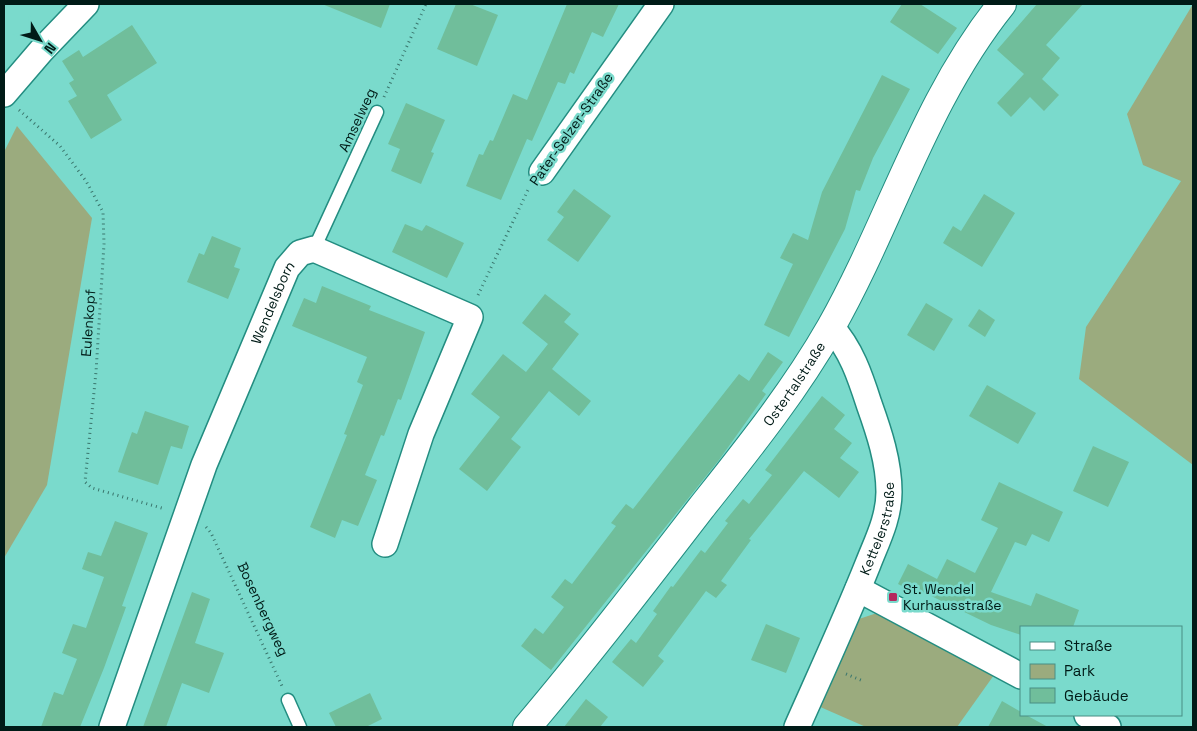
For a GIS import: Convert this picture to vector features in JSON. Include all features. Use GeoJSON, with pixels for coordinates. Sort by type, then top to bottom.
{"type":"FeatureCollection","features":[{"type":"Feature","properties":{"kind":"street"},"geometry":{"type":"LineString","coordinates":[[11,102],[41,51],[86,4]]}},
{"type":"Feature","properties":{"kind":"street","name":"Pater-Selzer-Straße"},"geometry":{"type":"LineString","coordinates":[[542,172],[661,4]]}},
{"type":"Feature","properties":{"kind":"street","name":"Ostertalstraße"},"geometry":{"type":"LineString","coordinates":[[527,727],[744,453],[798,381],[831,327],[927,124],[957,70],[1002,4]]}},
{"type":"Feature","properties":{"kind":"street"},"geometry":{"type":"LineString","coordinates":[[314,249],[470,317],[421,434],[385,544]]}},
{"type":"Feature","properties":{"kind":"street","name":"Wendelsborn"},"geometry":{"type":"LineString","coordinates":[[112,727],[204,465],[287,268],[300,253],[314,249]]}},
{"type":"Feature","properties":{"kind":"street","name":"Kettelerstraße"},"geometry":{"type":"LineString","coordinates":[[797,727],[858,589],[885,522],[889,493],[888,468],[878,429],[858,370],[843,340],[831,327]]}},
{"type":"Feature","properties":{"kind":"street"},"geometry":{"type":"LineString","coordinates":[[858,589],[1020,675]]}},
{"type":"Feature","properties":{"kind":"street"},"geometry":{"type":"LineString","coordinates":[[1089,716],[1108,727]]}},
{"type":"Feature","properties":{"kind":"lane","name":"Amselweg"},"geometry":{"type":"LineString","coordinates":[[314,249],[377,112]]}},
{"type":"Feature","properties":{"kind":"lane"},"geometry":{"type":"LineString","coordinates":[[288,700],[300,727]]}},
{"type":"Feature","properties":{"kind":"path","name":"Amselweg"},"geometry":{"type":"LineString","coordinates":[[377,112],[426,4]]}},
{"type":"Feature","properties":{"kind":"path","name":"Eulenkopf"},"geometry":{"type":"LineString","coordinates":[[11,102],[60,146],[86,181],[103,212],[104,244],[96,372],[85,482],[92,488],[187,515]]}},
{"type":"Feature","properties":{"kind":"path","name":"Pater-Selzer-Straße"},"geometry":{"type":"LineString","coordinates":[[470,317],[483,281],[533,179],[542,172]]}},
{"type":"Feature","properties":{"kind":"path","name":"Bosenbergweg"},"geometry":{"type":"LineString","coordinates":[[187,515],[200,520],[211,533],[288,700]]}},
{"type":"Feature","properties":{"kind":"path"},"geometry":{"type":"LineString","coordinates":[[845,674],[863,682]]}},
{"type":"Feature","properties":{"kind":"green space"},"geometry":{"type":"Polygon","coordinates":[[[1193,4],[1193,465],[1079,379],[1086,327],[1181,181],[1143,165],[1127,114],[1193,4]]]}},
{"type":"Feature","properties":{"kind":"green space"},"geometry":{"type":"Polygon","coordinates":[[[17,126],[92,218],[47,485],[4,558],[4,152],[17,126]]]}},
{"type":"Feature","properties":{"kind":"green space"},"geometry":{"type":"Polygon","coordinates":[[[877,613],[994,675],[957,727],[866,727],[818,706],[856,620],[877,613]]]}},
{"type":"Feature","properties":{"kind":"building"},"geometry":{"type":"Polygon","coordinates":[[[322,4],[390,4],[381,28],[322,4]]]}},
{"type":"Feature","properties":{"kind":"building"},"geometry":{"type":"Polygon","coordinates":[[[456,4],[470,4],[498,15],[477,66],[437,49],[456,4]]]}},
{"type":"Feature","properties":{"kind":"building"},"geometry":{"type":"Polygon","coordinates":[[[567,4],[619,4],[603,37],[592,32],[574,74],[570,72],[565,84],[558,82],[532,141],[527,139],[501,200],[466,186],[479,154],[483,155],[490,140],[493,141],[513,94],[527,100],[567,4]]]}},
{"type":"Feature","properties":{"kind":"building"},"geometry":{"type":"Polygon","coordinates":[[[902,4],[920,4],[957,28],[938,54],[890,22],[902,4]]]}},
{"type":"Feature","properties":{"kind":"building"},"geometry":{"type":"Polygon","coordinates":[[[1037,4],[1083,4],[1046,45],[1060,58],[1042,79],[1059,95],[1044,111],[1030,97],[1011,117],[997,103],[1024,74],[997,50],[1037,4]]]}},
{"type":"Feature","properties":{"kind":"building"},"geometry":{"type":"Polygon","coordinates":[[[132,25],[157,63],[107,95],[122,120],[91,139],[68,101],[77,96],[69,83],[74,80],[62,61],[79,50],[83,57],[132,25]]]}},
{"type":"Feature","properties":{"kind":"building"},"geometry":{"type":"Polygon","coordinates":[[[882,75],[910,89],[873,158],[860,191],[856,190],[845,229],[789,337],[764,325],[793,264],[780,258],[793,233],[808,240],[822,192],[882,75]]]}},
{"type":"Feature","properties":{"kind":"building"},"geometry":{"type":"Polygon","coordinates":[[[406,103],[445,120],[431,152],[434,153],[421,184],[391,171],[400,149],[388,144],[406,103]]]}},
{"type":"Feature","properties":{"kind":"building"},"geometry":{"type":"Polygon","coordinates":[[[574,189],[611,216],[578,262],[547,240],[564,217],[557,212],[574,189]]]}},
{"type":"Feature","properties":{"kind":"building"},"geometry":{"type":"Polygon","coordinates":[[[984,194],[1015,213],[982,267],[943,243],[953,226],[961,231],[984,194]]]}},
{"type":"Feature","properties":{"kind":"building"},"geometry":{"type":"Polygon","coordinates":[[[405,224],[422,231],[426,225],[464,243],[447,278],[392,252],[405,224]]]}},
{"type":"Feature","properties":{"kind":"building"},"geometry":{"type":"Polygon","coordinates":[[[212,236],[241,248],[234,267],[240,269],[228,299],[187,282],[199,253],[204,255],[212,236]]]}},
{"type":"Feature","properties":{"kind":"building"},"geometry":{"type":"Polygon","coordinates":[[[322,286],[371,306],[369,310],[425,332],[401,400],[398,399],[384,436],[381,435],[365,475],[377,480],[358,526],[342,520],[335,538],[310,527],[347,435],[344,434],[363,385],[357,382],[367,357],[292,326],[304,298],[316,303],[322,286]]]}},
{"type":"Feature","properties":{"kind":"building"},"geometry":{"type":"Polygon","coordinates":[[[545,294],[571,314],[564,322],[579,334],[552,369],[591,401],[579,416],[549,391],[511,439],[521,447],[487,491],[459,469],[500,417],[471,394],[503,354],[526,372],[548,344],[522,323],[545,294]]]}},
{"type":"Feature","properties":{"kind":"building"},"geometry":{"type":"Polygon","coordinates":[[[926,303],[953,319],[934,351],[907,335],[926,303]]]}},
{"type":"Feature","properties":{"kind":"building"},"geometry":{"type":"Polygon","coordinates":[[[979,309],[995,320],[985,337],[968,326],[979,309]]]}},
{"type":"Feature","properties":{"kind":"building"},"geometry":{"type":"Polygon","coordinates":[[[768,352],[783,362],[762,391],[766,394],[719,460],[551,670],[521,646],[535,628],[543,634],[564,607],[551,597],[565,579],[572,584],[616,526],[611,523],[626,504],[633,509],[739,374],[749,381],[768,352]]]}},
{"type":"Feature","properties":{"kind":"building"},"geometry":{"type":"Polygon","coordinates":[[[987,385],[1036,413],[1018,444],[969,416],[987,385]]]}},
{"type":"Feature","properties":{"kind":"building"},"geometry":{"type":"Polygon","coordinates":[[[822,396],[845,415],[834,429],[852,443],[840,458],[859,472],[839,498],[804,471],[749,539],[751,540],[721,581],[727,585],[716,598],[706,591],[658,656],[664,661],[643,687],[612,662],[631,639],[636,643],[657,614],[653,611],[671,586],[673,587],[701,550],[705,553],[728,523],[725,521],[743,499],[749,504],[772,475],[765,470],[822,396]]]}},
{"type":"Feature","properties":{"kind":"building"},"geometry":{"type":"Polygon","coordinates":[[[145,411],[189,426],[182,449],[171,446],[158,485],[118,472],[132,432],[137,434],[145,411]]]}},
{"type":"Feature","properties":{"kind":"building"},"geometry":{"type":"Polygon","coordinates":[[[1093,446],[1129,462],[1108,507],[1073,491],[1093,446]]]}},
{"type":"Feature","properties":{"kind":"building"},"geometry":{"type":"Polygon","coordinates":[[[999,482],[1063,512],[1049,542],[1032,534],[1026,546],[1015,542],[991,592],[1031,606],[1036,593],[1079,610],[1073,626],[1020,626],[1020,635],[991,625],[923,592],[921,596],[898,584],[908,564],[937,579],[947,559],[975,573],[998,528],[981,520],[999,482]]]}},
{"type":"Feature","properties":{"kind":"building"},"geometry":{"type":"Polygon","coordinates":[[[115,521],[148,533],[122,606],[126,607],[80,727],[41,727],[54,692],[63,695],[77,659],[62,653],[73,624],[86,628],[104,577],[82,569],[88,552],[101,556],[115,521]]]}},
{"type":"Feature","properties":{"kind":"building"},"geometry":{"type":"Polygon","coordinates":[[[192,592],[210,599],[195,643],[224,653],[209,693],[182,683],[166,727],[143,727],[192,592]]]}},
{"type":"Feature","properties":{"kind":"building"},"geometry":{"type":"Polygon","coordinates":[[[766,624],[800,638],[786,673],[751,660],[766,624]]]}},
{"type":"Feature","properties":{"kind":"building"},"geometry":{"type":"Polygon","coordinates":[[[370,693],[382,719],[366,727],[336,727],[329,713],[370,693]]]}},
{"type":"Feature","properties":{"kind":"building"},"geometry":{"type":"Polygon","coordinates":[[[586,699],[608,717],[600,727],[564,727],[586,699]]]}},
{"type":"Feature","properties":{"kind":"building"},"geometry":{"type":"Polygon","coordinates":[[[1002,701],[1020,711],[1020,716],[1028,716],[1048,727],[988,727],[1002,701]]]}},
{"type":"Feature","properties":{"kind":"place","name":"St. Wendel Kurhausstraße"},"geometry":{"type":"Point","coordinates":[893,597]}}]}
